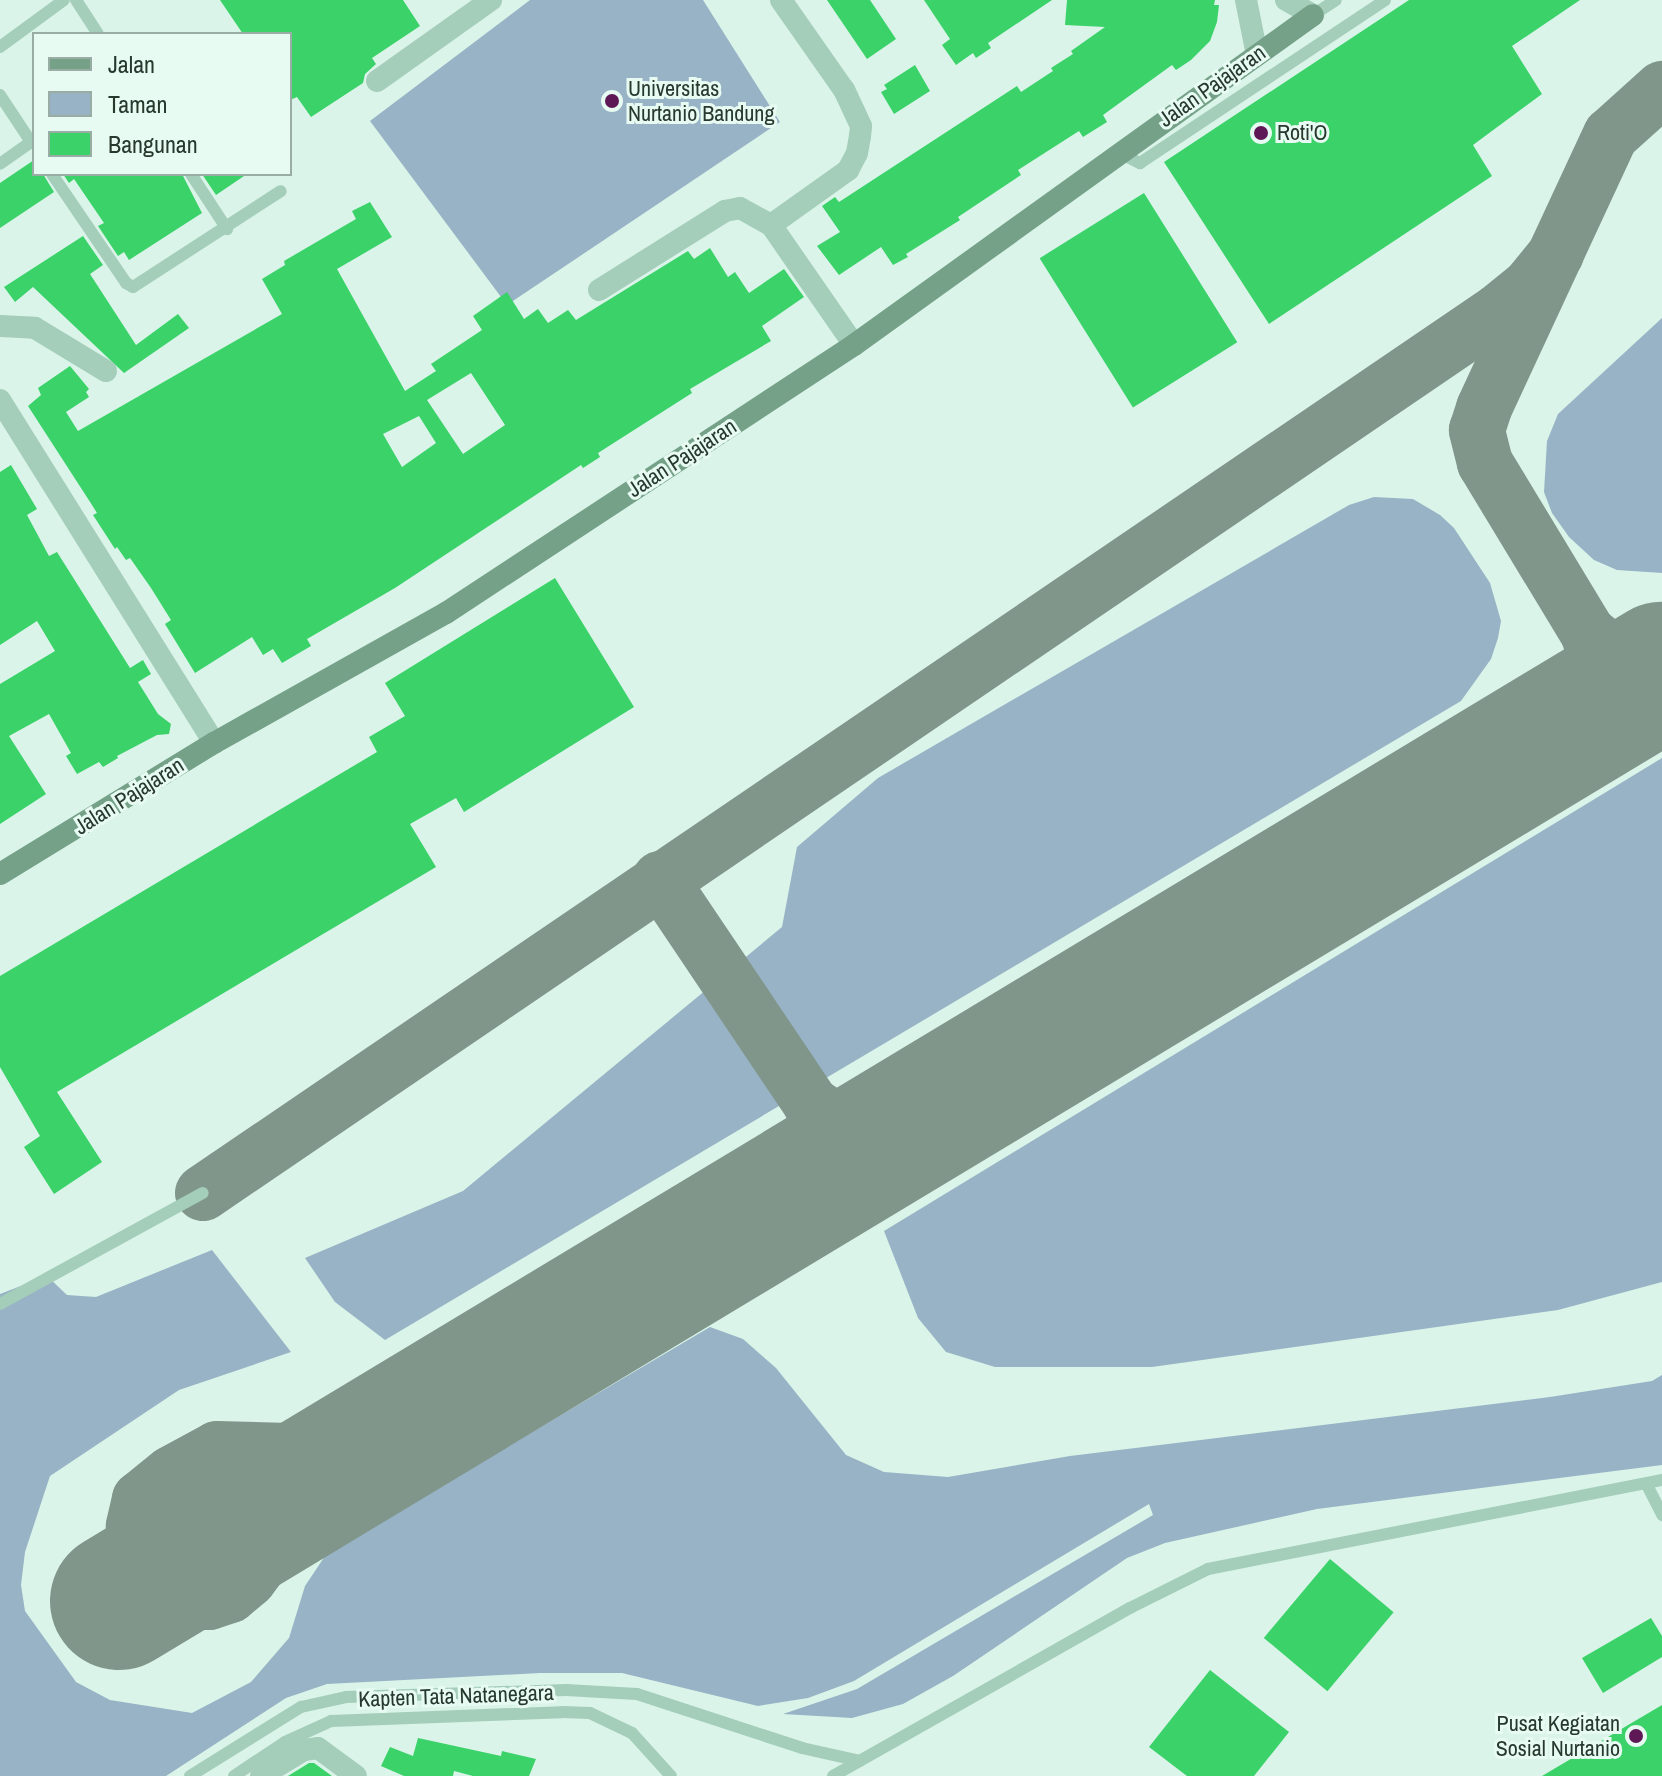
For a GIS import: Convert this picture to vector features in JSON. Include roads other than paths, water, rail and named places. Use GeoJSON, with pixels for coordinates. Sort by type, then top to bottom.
{"type":"FeatureCollection","features":[{"type":"Feature","properties":{"kind":"main road","name":"Jalan Pajajaran"},"geometry":{"type":"LineString","coordinates":[[0,874],[214,743],[446,613],[854,345],[1118,152],[1313,15]]}},
{"type":"Feature","properties":{"kind":"street"},"geometry":{"type":"LineString","coordinates":[[377,81],[491,0]]}},
{"type":"Feature","properties":{"kind":"street"},"geometry":{"type":"LineString","coordinates":[[771,225],[848,170],[857,153],[861,126],[844,90],[781,0]]}},
{"type":"Feature","properties":{"kind":"street"},"geometry":{"type":"LineString","coordinates":[[1246,0],[1257,55]]}},
{"type":"Feature","properties":{"kind":"street"},"geometry":{"type":"LineString","coordinates":[[1286,0],[1313,15]]}},
{"type":"Feature","properties":{"kind":"street"},"geometry":{"type":"LineString","coordinates":[[599,290],[725,211],[740,208],[771,225],[854,345]]}},
{"type":"Feature","properties":{"kind":"street"},"geometry":{"type":"LineString","coordinates":[[0,326],[35,328],[106,371]]}},
{"type":"Feature","properties":{"kind":"street"},"geometry":{"type":"LineString","coordinates":[[0,400],[214,743]]}},
{"type":"Feature","properties":{"kind":"street"},"geometry":{"type":"LineString","coordinates":[[261,1776],[304,1750],[318,1748],[356,1776]]}},
{"type":"Feature","properties":{"kind":"lane"},"geometry":{"type":"LineString","coordinates":[[0,47],[64,0]]}},
{"type":"Feature","properties":{"kind":"lane"},"geometry":{"type":"LineString","coordinates":[[76,0],[97,32]]}},
{"type":"Feature","properties":{"kind":"lane","name":"Jalan Pajajaran"},"geometry":{"type":"LineString","coordinates":[[1313,15],[1336,0]]}},
{"type":"Feature","properties":{"kind":"lane"},"geometry":{"type":"LineString","coordinates":[[1118,152],[1140,163],[1385,0]]}},
{"type":"Feature","properties":{"kind":"lane"},"geometry":{"type":"LineString","coordinates":[[0,95],[32,145],[0,164]]}},
{"type":"Feature","properties":{"kind":"lane"},"geometry":{"type":"LineString","coordinates":[[53,176],[126,283],[133,287],[227,229],[281,191]]}},
{"type":"Feature","properties":{"kind":"lane"},"geometry":{"type":"LineString","coordinates":[[192,176],[227,229]]}},
{"type":"Feature","properties":{"kind":"lane"},"geometry":{"type":"LineString","coordinates":[[0,1304],[203,1193]]}},
{"type":"Feature","properties":{"kind":"lane"},"geometry":{"type":"LineString","coordinates":[[833,1776],[1130,1608],[1208,1569],[1662,1480]]}},
{"type":"Feature","properties":{"kind":"lane"},"geometry":{"type":"LineString","coordinates":[[1647,1485],[1662,1515]]}},
{"type":"Feature","properties":{"kind":"lane"},"geometry":{"type":"LineString","coordinates":[[190,1776],[301,1707],[346,1697],[566,1690],[637,1694],[802,1748],[860,1761]]}},
{"type":"Feature","properties":{"kind":"lane","name":"Kapten Tata Natanegara"},"geometry":{"type":"LineString","coordinates":[[234,1776],[285,1742],[331,1721],[562,1712],[590,1713],[632,1733],[671,1776]]}},
{"type":"Feature","properties":{"kind":"place","name":"Universitas Nurtanio Bandung"},"geometry":{"type":"Point","coordinates":[612,101]}},
{"type":"Feature","properties":{"kind":"place","name":"Roti'O"},"geometry":{"type":"Point","coordinates":[1261,133]}},
{"type":"Feature","properties":{"kind":"place","name":"Pusat Kegiatan Sosial Nurtanio"},"geometry":{"type":"Point","coordinates":[1636,1736]}}]}
